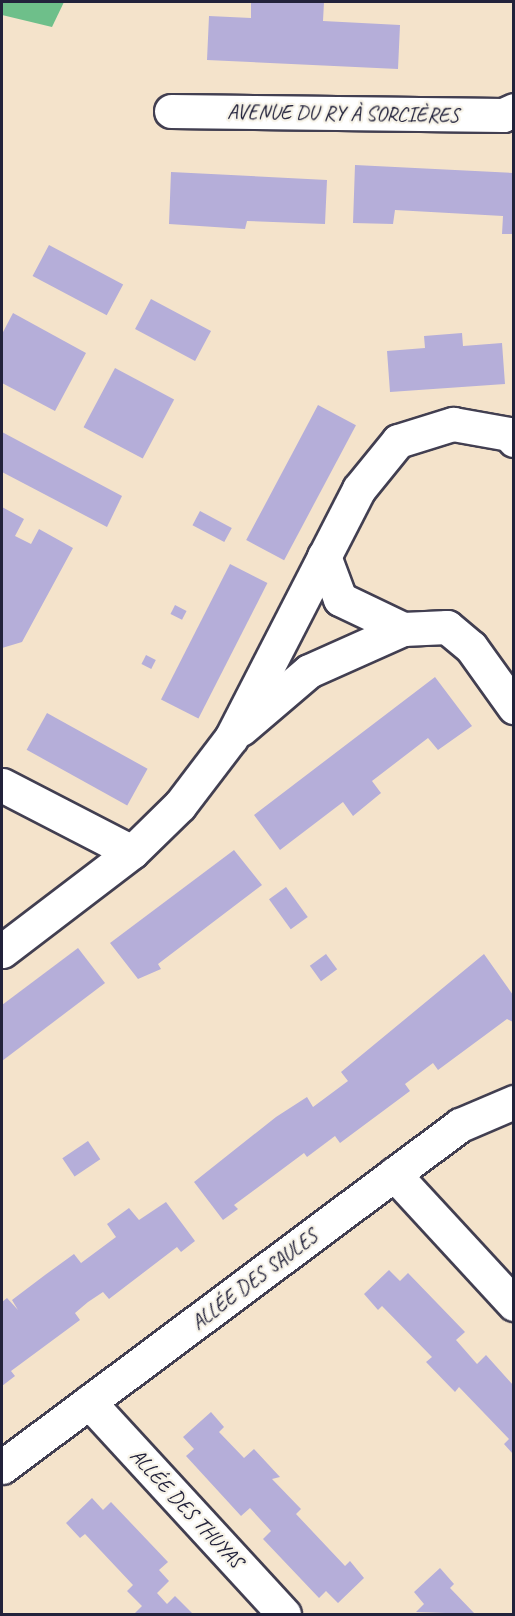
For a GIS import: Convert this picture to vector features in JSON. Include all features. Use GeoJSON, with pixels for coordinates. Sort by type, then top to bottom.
{"type":"FeatureCollection","features":[{"type":"Feature","properties":{"kind":"street","name":"AVENUE DU RY À SORCIÈRES"},"geometry":{"type":"LineString","coordinates":[[171,111],[513,110]]}},
{"type":"Feature","properties":{"kind":"street"},"geometry":{"type":"LineString","coordinates":[[2,951],[132,852],[180,805],[231,738],[358,489],[398,441],[453,424],[509,434],[513,440]]}},
{"type":"Feature","properties":{"kind":"street"},"geometry":{"type":"LineString","coordinates":[[324,556],[340,598],[403,628]]}},
{"type":"Feature","properties":{"kind":"street"},"geometry":{"type":"LineString","coordinates":[[231,738],[309,671],[403,628],[447,627],[471,647],[513,707]]}},
{"type":"Feature","properties":{"kind":"street"},"geometry":{"type":"LineString","coordinates":[[2,785],[132,852]]}},
{"type":"Feature","properties":{"kind":"street","name":"ALLÉE DES SAULES"},"geometry":{"type":"LineString","coordinates":[[2,1467],[460,1125],[513,1102]]}},
{"type":"Feature","properties":{"kind":"street"},"geometry":{"type":"LineString","coordinates":[[394,1174],[513,1304]]}},
{"type":"Feature","properties":{"kind":"street","name":"ALLÉE DES THUYAS"},"geometry":{"type":"LineString","coordinates":[[89,1402],[284,1614]]}},
{"type":"Feature","properties":{"kind":"green space"},"geometry":{"type":"Polygon","coordinates":[[[2,2],[64,2],[52,27],[2,15],[2,2]]]}},
{"type":"Feature","properties":{"kind":"building"},"geometry":{"type":"Polygon","coordinates":[[[251,2],[324,2],[323,21],[400,25],[398,69],[207,60],[209,16],[251,18],[251,2]]]}},
{"type":"Feature","properties":{"kind":"building"},"geometry":{"type":"Polygon","coordinates":[[[355,165],[513,173],[513,234],[502,234],[503,216],[395,210],[393,224],[353,223],[355,165]]]}},
{"type":"Feature","properties":{"kind":"building"},"geometry":{"type":"Polygon","coordinates":[[[171,172],[327,180],[325,224],[247,221],[245,229],[169,224],[171,172]]]}},
{"type":"Feature","properties":{"kind":"building"},"geometry":{"type":"Polygon","coordinates":[[[49,245],[123,284],[107,315],[33,276],[49,245]]]}},
{"type":"Feature","properties":{"kind":"building"},"geometry":{"type":"Polygon","coordinates":[[[151,299],[211,331],[195,361],[135,329],[151,299]]]}},
{"type":"Feature","properties":{"kind":"building"},"geometry":{"type":"Polygon","coordinates":[[[13,313],[86,353],[55,411],[2,383],[2,334],[13,313]]]}},
{"type":"Feature","properties":{"kind":"building"},"geometry":{"type":"Polygon","coordinates":[[[462,333],[463,346],[502,343],[505,384],[390,392],[387,351],[425,348],[424,336],[462,333]]]}},
{"type":"Feature","properties":{"kind":"building"},"geometry":{"type":"Polygon","coordinates":[[[115,368],[174,399],[143,459],[84,427],[115,368]]]}},
{"type":"Feature","properties":{"kind":"building"},"geometry":{"type":"Polygon","coordinates":[[[318,405],[356,425],[284,560],[246,540],[318,405]]]}},
{"type":"Feature","properties":{"kind":"building"},"geometry":{"type":"Polygon","coordinates":[[[2,432],[122,496],[107,527],[2,472],[2,432]]]}},
{"type":"Feature","properties":{"kind":"building"},"geometry":{"type":"Polygon","coordinates":[[[2,507],[24,519],[15,536],[31,544],[39,529],[73,548],[22,642],[2,648],[2,507]]]}},
{"type":"Feature","properties":{"kind":"building"},"geometry":{"type":"Polygon","coordinates":[[[200,511],[232,528],[224,542],[192,525],[200,511]]]}},
{"type":"Feature","properties":{"kind":"building"},"geometry":{"type":"Polygon","coordinates":[[[230,564],[267,583],[198,719],[161,699],[230,564]]]}},
{"type":"Feature","properties":{"kind":"building"},"geometry":{"type":"Polygon","coordinates":[[[175,605],[187,611],[182,620],[170,614],[175,605]]]}},
{"type":"Feature","properties":{"kind":"building"},"geometry":{"type":"Polygon","coordinates":[[[146,655],[156,660],[151,669],[141,664],[146,655]]]}},
{"type":"Feature","properties":{"kind":"building"},"geometry":{"type":"Polygon","coordinates":[[[435,677],[472,726],[438,750],[428,738],[372,781],[381,793],[353,816],[343,802],[280,850],[254,815],[435,677]]]}},
{"type":"Feature","properties":{"kind":"building"},"geometry":{"type":"Polygon","coordinates":[[[47,713],[148,769],[127,805],[27,750],[47,713]]]}},
{"type":"Feature","properties":{"kind":"building"},"geometry":{"type":"Polygon","coordinates":[[[234,850],[262,885],[158,964],[161,969],[138,979],[110,943],[234,850]]]}},
{"type":"Feature","properties":{"kind":"building"},"geometry":{"type":"Polygon","coordinates":[[[286,887],[308,917],[291,929],[269,899],[286,887]]]}},
{"type":"Feature","properties":{"kind":"building"},"geometry":{"type":"Polygon","coordinates":[[[78,948],[105,983],[2,1061],[2,1005],[78,948]]]}},
{"type":"Feature","properties":{"kind":"building"},"geometry":{"type":"Polygon","coordinates":[[[326,954],[337,969],[321,981],[310,966],[326,954]]]}},
{"type":"Feature","properties":{"kind":"building"},"geometry":{"type":"Polygon","coordinates":[[[484,954],[513,995],[513,1022],[507,1019],[438,1070],[433,1063],[405,1084],[410,1091],[340,1143],[335,1136],[307,1157],[304,1153],[234,1205],[238,1209],[223,1220],[194,1182],[276,1117],[307,1097],[313,1107],[348,1081],[341,1072],[484,954]]]}},
{"type":"Feature","properties":{"kind":"building"},"geometry":{"type":"Polygon","coordinates":[[[88,1141],[100,1159],[75,1177],[62,1158],[88,1141]]]}},
{"type":"Feature","properties":{"kind":"building"},"geometry":{"type":"Polygon","coordinates":[[[166,1202],[195,1241],[181,1252],[177,1247],[109,1299],[103,1292],[88,1302],[75,1313],[80,1320],[11,1371],[15,1376],[2,1386],[2,1302],[7,1298],[18,1310],[12,1300],[45,1275],[74,1254],[81,1263],[116,1237],[107,1224],[129,1208],[139,1220],[166,1202]]]}},
{"type":"Feature","properties":{"kind":"building"},"geometry":{"type":"Polygon","coordinates":[[[389,1270],[400,1281],[408,1273],[465,1332],[456,1340],[477,1364],[486,1355],[513,1385],[513,1454],[504,1444],[509,1439],[459,1387],[455,1392],[426,1362],[432,1357],[382,1306],[378,1310],[364,1294],[389,1270]]]}},
{"type":"Feature","properties":{"kind":"building"},"geometry":{"type":"Polygon","coordinates":[[[211,1412],[224,1427],[219,1432],[244,1458],[254,1449],[280,1477],[272,1479],[301,1509],[296,1514],[345,1566],[350,1561],[364,1578],[338,1603],[326,1591],[319,1598],[263,1539],[271,1531],[250,1508],[241,1516],[186,1456],[194,1449],[183,1437],[211,1412]]]}},
{"type":"Feature","properties":{"kind":"building"},"geometry":{"type":"Polygon","coordinates":[[[92,1498],[103,1510],[111,1502],[168,1562],[159,1570],[169,1581],[157,1593],[167,1604],[175,1596],[193,1614],[134,1614],[142,1606],[127,1591],[133,1585],[85,1534],[80,1538],[66,1523],[92,1498]]]}},
{"type":"Feature","properties":{"kind":"building"},"geometry":{"type":"Polygon","coordinates":[[[440,1568],[454,1584],[450,1588],[475,1614],[416,1612],[424,1604],[414,1592],[440,1568]]]}}]}
